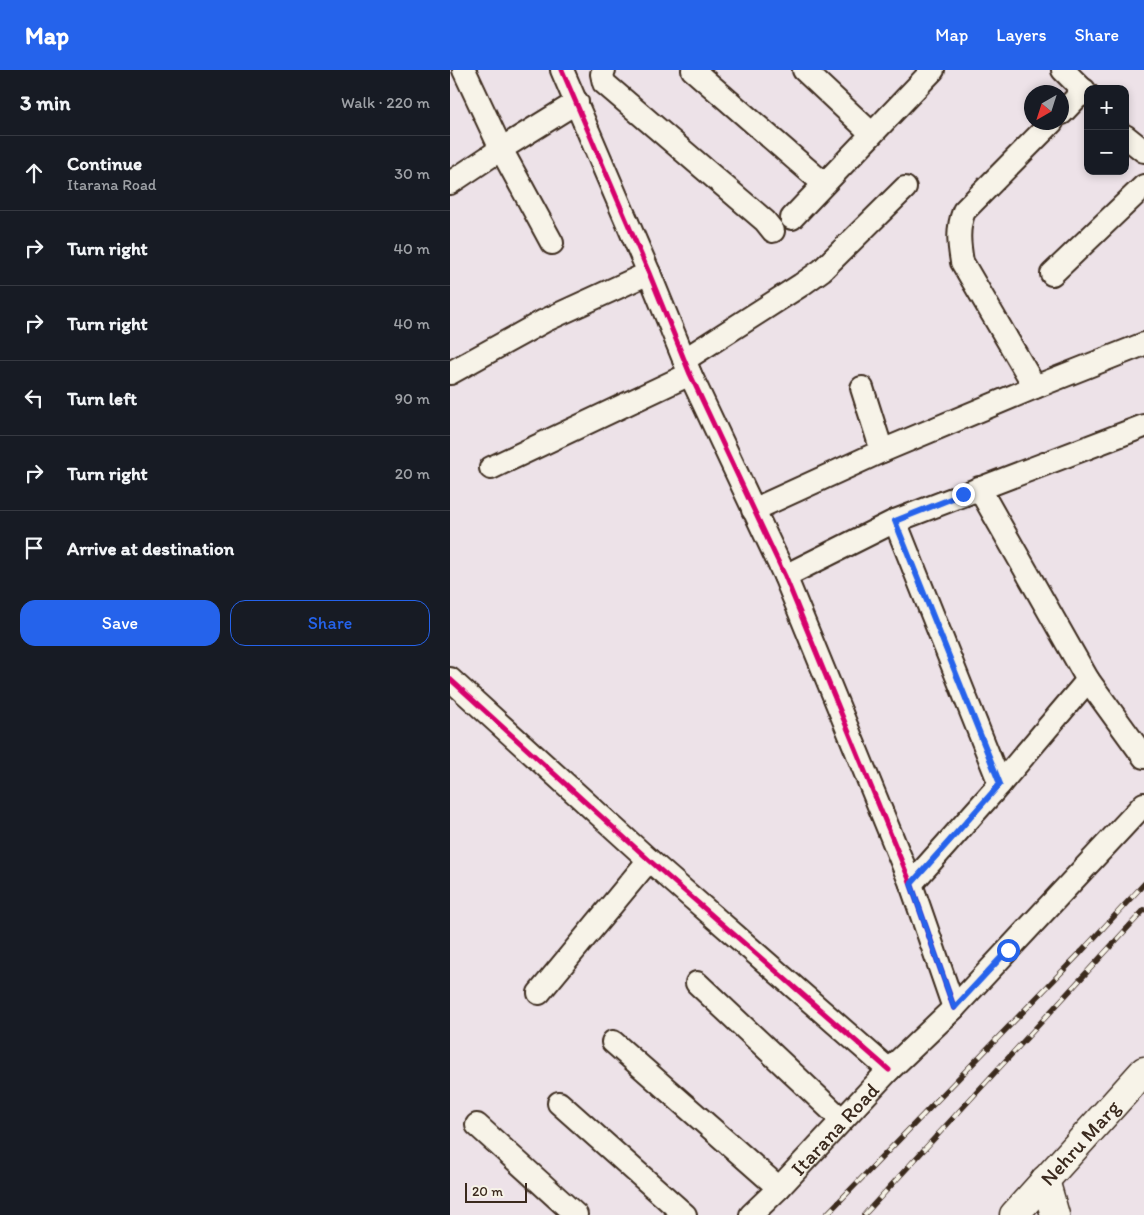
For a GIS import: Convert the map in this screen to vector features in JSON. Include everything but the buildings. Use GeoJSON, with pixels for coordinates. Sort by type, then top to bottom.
{"type":"FeatureCollection","features":[{"type":"Feature","properties":{"kind":"main road","name":"Nehru Marg"},"geometry":{"type":"LineString","coordinates":[[1014,1215],[1144,1071]]}},
{"type":"Feature","properties":{"kind":"main road"},"geometry":{"type":"LineString","coordinates":[[1045,1180],[1055,1215]]}},
{"type":"Feature","properties":{"kind":"street"},"geometry":{"type":"LineString","coordinates":[[464,70],[501,149],[552,243]]}},
{"type":"Feature","properties":{"kind":"street"},"geometry":{"type":"LineString","coordinates":[[562,70],[687,367],[752,510],[785,576],[911,884],[954,1008]]}},
{"type":"Feature","properties":{"kind":"street"},"geometry":{"type":"LineString","coordinates":[[604,70],[602,74],[604,83],[765,222],[773,231]]}},
{"type":"Feature","properties":{"kind":"street"},"geometry":{"type":"LineString","coordinates":[[693,70],[824,184]]}},
{"type":"Feature","properties":{"kind":"street"},"geometry":{"type":"LineString","coordinates":[[804,70],[871,133]]}},
{"type":"Feature","properties":{"kind":"street"},"geometry":{"type":"LineString","coordinates":[[792,218],[933,70]]}},
{"type":"Feature","properties":{"kind":"street"},"geometry":{"type":"LineString","coordinates":[[1063,70],[1084,91]]}},
{"type":"Feature","properties":{"kind":"street"},"geometry":{"type":"LineString","coordinates":[[1069,107],[1084,95]]}},
{"type":"Feature","properties":{"kind":"street"},"geometry":{"type":"LineString","coordinates":[[450,183],[577,102]]}},
{"type":"Feature","properties":{"kind":"street"},"geometry":{"type":"LineString","coordinates":[[1035,387],[962,262],[958,240],[959,224],[964,211],[1044,130]]}},
{"type":"Feature","properties":{"kind":"street"},"geometry":{"type":"LineString","coordinates":[[1129,139],[1144,151]]}},
{"type":"Feature","properties":{"kind":"street"},"geometry":{"type":"LineString","coordinates":[[1052,274],[1144,186]]}},
{"type":"Feature","properties":{"kind":"street"},"geometry":{"type":"LineString","coordinates":[[491,468],[687,367],[822,270],[868,222],[905,188]]}},
{"type":"Feature","properties":{"kind":"street"},"geometry":{"type":"LineString","coordinates":[[450,373],[544,321],[649,274]]}},
{"type":"Feature","properties":{"kind":"street"},"geometry":{"type":"LineString","coordinates":[[752,510],[882,451],[1144,344]]}},
{"type":"Feature","properties":{"kind":"street"},"geometry":{"type":"LineString","coordinates":[[862,388],[882,451]]}},
{"type":"Feature","properties":{"kind":"street"},"geometry":{"type":"LineString","coordinates":[[785,576],[895,521],[1144,426]]}},
{"type":"Feature","properties":{"kind":"street"},"geometry":{"type":"LineString","coordinates":[[980,488],[1088,680],[1144,757]]}},
{"type":"Feature","properties":{"kind":"street"},"geometry":{"type":"LineString","coordinates":[[895,521],[1000,784]]}},
{"type":"Feature","properties":{"kind":"street"},"geometry":{"type":"LineString","coordinates":[[450,680],[649,860],[889,1070]]}},
{"type":"Feature","properties":{"kind":"street"},"geometry":{"type":"LineString","coordinates":[[911,884],[1000,784],[1088,680]]}},
{"type":"Feature","properties":{"kind":"street","name":"Itarana Road"},"geometry":{"type":"LineString","coordinates":[[751,1215],[779,1188],[889,1070],[954,1008],[1144,804]]}},
{"type":"Feature","properties":{"kind":"street"},"geometry":{"type":"LineString","coordinates":[[538,993],[649,860]]}},
{"type":"Feature","properties":{"kind":"street"},"geometry":{"type":"LineString","coordinates":[[697,983],[842,1120]]}},
{"type":"Feature","properties":{"kind":"street"},"geometry":{"type":"LineString","coordinates":[[613,1042],[779,1188]]}},
{"type":"Feature","properties":{"kind":"street"},"geometry":{"type":"LineString","coordinates":[[559,1103],[685,1215]]}},
{"type":"Feature","properties":{"kind":"street"},"geometry":{"type":"LineString","coordinates":[[478,1125],[576,1215]]}},
{"type":"Feature","properties":{"kind":"railway"},"geometry":{"type":"LineString","coordinates":[[826,1215],[1082,951],[1144,884]]}},
{"type":"Feature","properties":{"kind":"railway"},"geometry":{"type":"LineString","coordinates":[[864,1215],[1144,910]]}},
{"type":"Feature","properties":{"kind":"cycle path"},"geometry":{"type":"LineString","coordinates":[[562,70],[690,374],[785,576],[911,884],[954,1008]]}},
{"type":"Feature","properties":{"kind":"cycle path"},"geometry":{"type":"LineString","coordinates":[[450,679],[649,860],[889,1070]]}},
{"type":"Feature","properties":{"kind":"route"},"geometry":{"type":"LineString","coordinates":[[963,494],[895,521],[1000,784],[911,884],[954,1008],[1008,950]]}}]}
